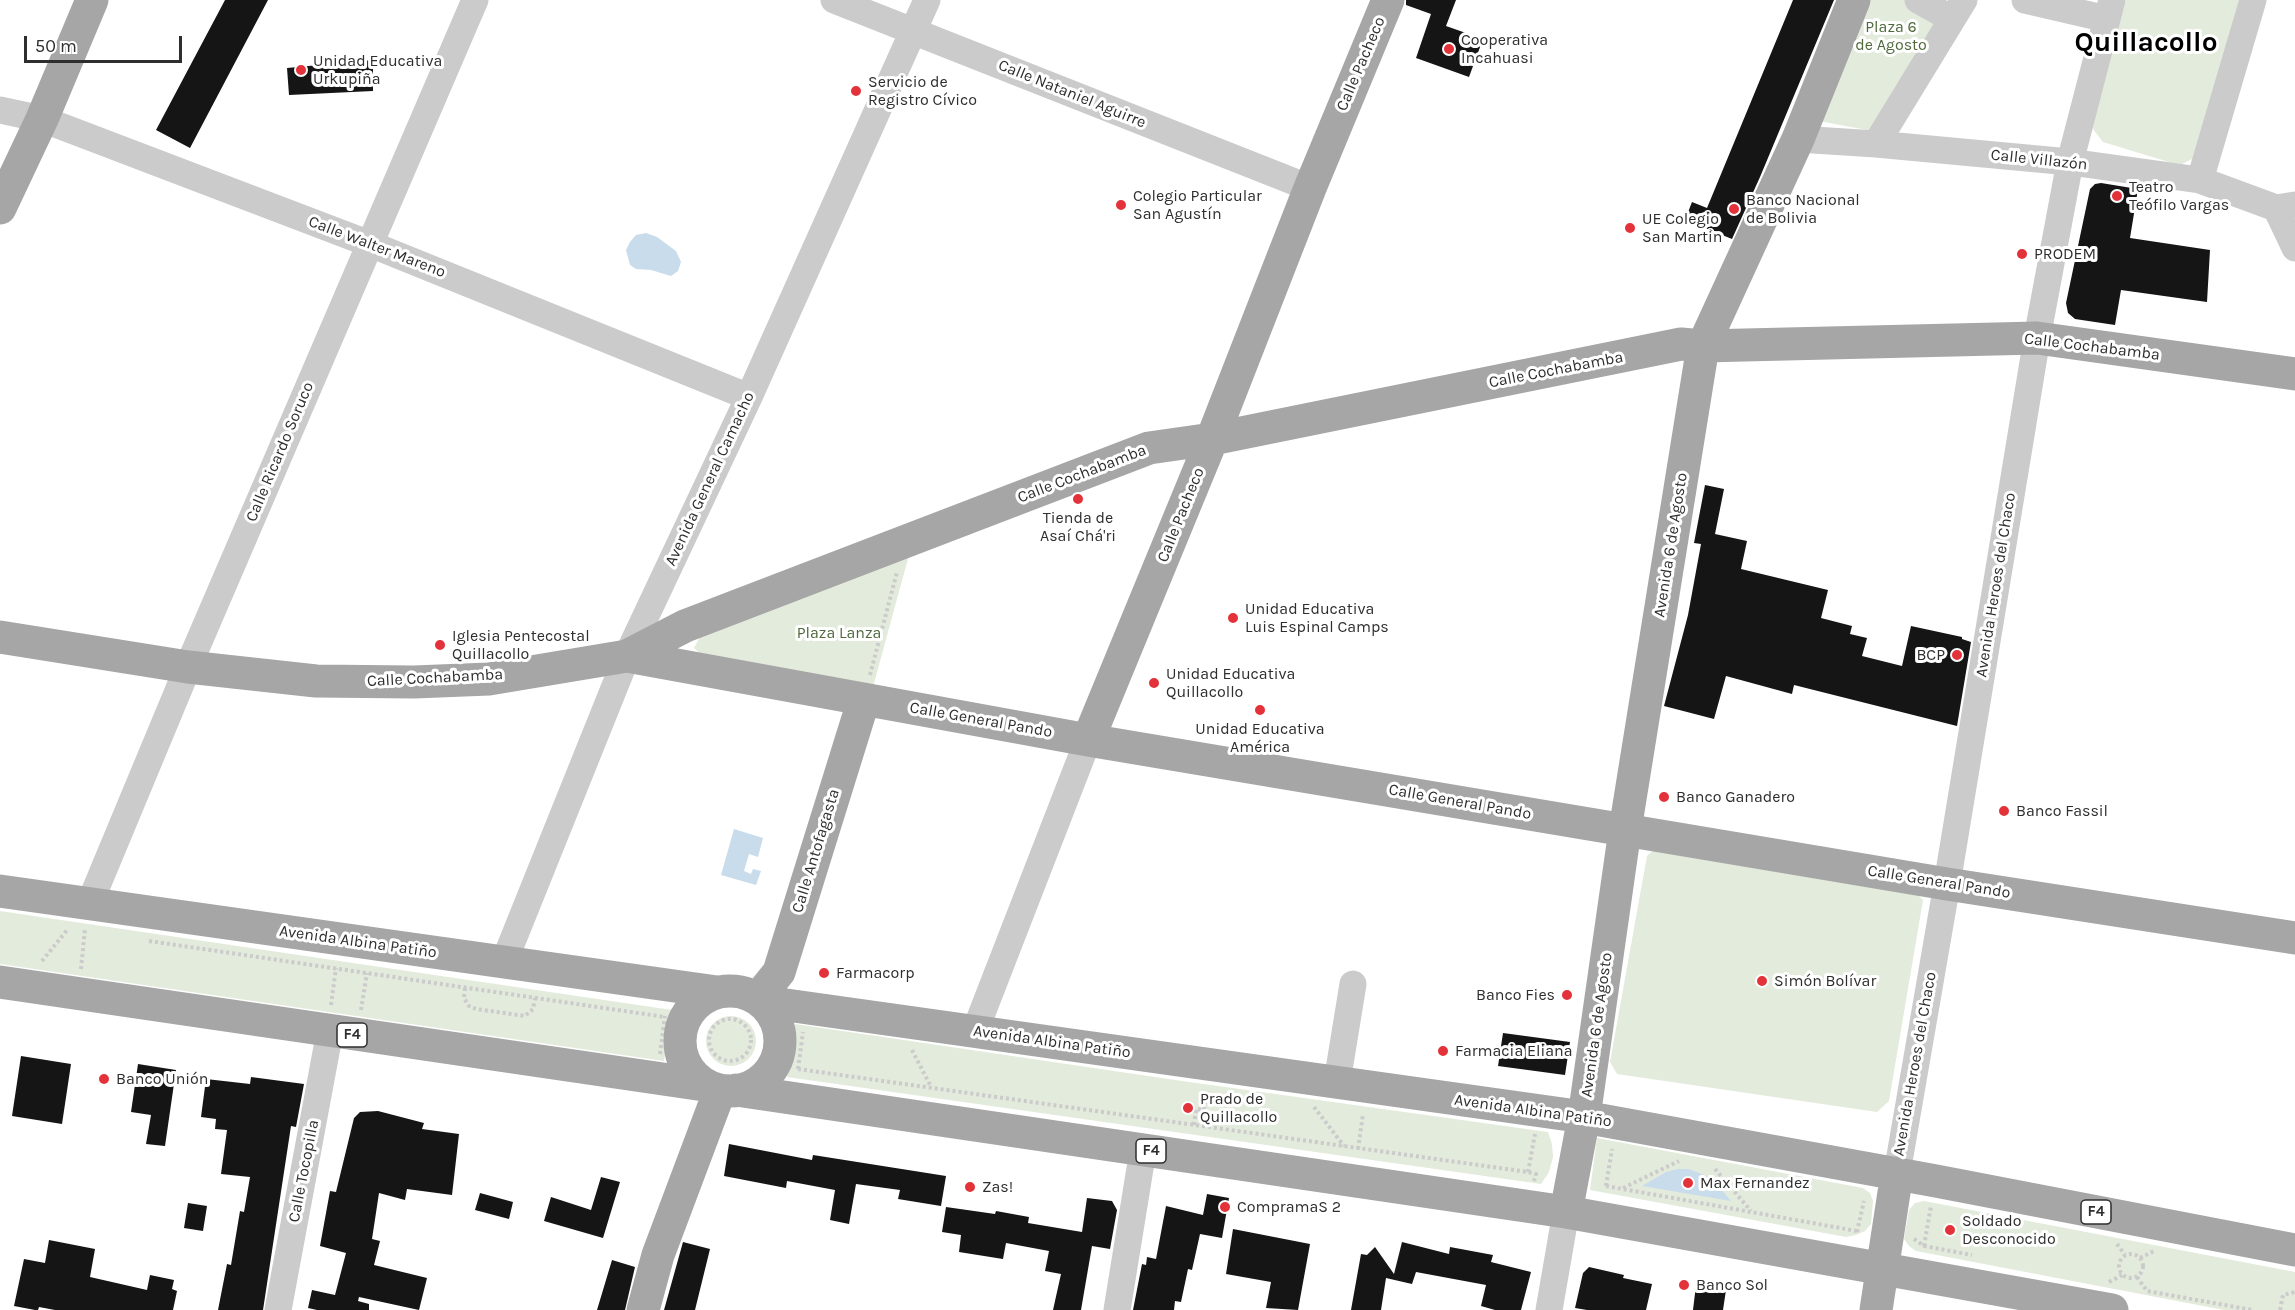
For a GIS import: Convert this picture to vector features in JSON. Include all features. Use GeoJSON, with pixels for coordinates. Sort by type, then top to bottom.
{"type":"FeatureCollection","features":[{"type":"Feature","properties":{"kind":"main road"},"geometry":{"type":"LineString","coordinates":[[0,208],[42,119],[92,0]]}},
{"type":"Feature","properties":{"kind":"main road","name":"Calle Pacheco"},"geometry":{"type":"LineString","coordinates":[[1088,740],[1212,439],[1310,188],[1388,0]]}},
{"type":"Feature","properties":{"kind":"main road","name":"Avenida 6 de Agosto"},"geometry":{"type":"LineString","coordinates":[[1566,1212],[1584,1117],[1625,830],[1703,346],[1798,139],[1854,0]]}},
{"type":"Feature","properties":{"kind":"main road","name":"Calle Cochabamba"},"geometry":{"type":"LineString","coordinates":[[0,637],[188,666],[316,681],[414,682],[489,679],[627,656],[685,626],[1149,448],[1212,439],[1681,344],[1703,346],[2037,338],[2295,374]]}},
{"type":"Feature","properties":{"kind":"main road","name":"Calle General Pando"},"geometry":{"type":"LineString","coordinates":[[627,656],[1088,740],[1947,884],[2295,938]]}},
{"type":"Feature","properties":{"kind":"main road","name":"Calle Antofagasta"},"geometry":{"type":"LineString","coordinates":[[755,1007],[779,972],[864,699]]}},
{"type":"Feature","properties":{"kind":"main road","name":"Avenida Albina Patiño"},"geometry":{"type":"LineString","coordinates":[[0,891],[89,923],[504,962],[717,992]]}},
{"type":"Feature","properties":{"kind":"main road","name":"F4"},"geometry":{"type":"LineString","coordinates":[[0,982],[330,1022],[720,1088],[1566,1212],[1883,1269],[2110,1296]]}},
{"type":"Feature","properties":{"kind":"main road","name":"F4"},"geometry":{"type":"LineString","coordinates":[[717,992],[734,991],[755,1007]]}},
{"type":"Feature","properties":{"kind":"main road"},"geometry":{"type":"LineString","coordinates":[[717,992],[701,999],[689,1011],[681,1026],[679,1043],[682,1059],[689,1072],[720,1088],[752,1087],[766,1077],[775,1064],[780,1048],[780,1032],[774,1016],[755,1007]]}},
{"type":"Feature","properties":{"kind":"main road","name":"Avenida Albina Patiño"},"geometry":{"type":"LineString","coordinates":[[755,1007],[975,1031],[1584,1117],[1896,1173],[2295,1250]]}},
{"type":"Feature","properties":{"kind":"main road"},"geometry":{"type":"LineString","coordinates":[[643,1310],[658,1255],[720,1088]]}},
{"type":"Feature","properties":{"kind":"main road"},"geometry":{"type":"LineString","coordinates":[[1876,1310],[1896,1173]]}},
{"type":"Feature","properties":{"kind":"street","name":"Calle Ricardo Soruco"},"geometry":{"type":"LineString","coordinates":[[89,923],[188,666],[475,0]]}},
{"type":"Feature","properties":{"kind":"street","name":"Calle Nataniel Aguirre"},"geometry":{"type":"LineString","coordinates":[[834,0],[1310,188]]}},
{"type":"Feature","properties":{"kind":"street","name":"Avenida General Camacho"},"geometry":{"type":"LineString","coordinates":[[504,962],[627,656],[749,397],[927,0]]}},
{"type":"Feature","properties":{"kind":"street"},"geometry":{"type":"LineString","coordinates":[[1875,144],[1958,9],[1918,0]]}},
{"type":"Feature","properties":{"kind":"street"},"geometry":{"type":"LineString","coordinates":[[2025,0],[2109,9]]}},
{"type":"Feature","properties":{"kind":"street"},"geometry":{"type":"LineString","coordinates":[[2200,180],[2253,0]]}},
{"type":"Feature","properties":{"kind":"street","name":"Avenida Heroes del Chaco"},"geometry":{"type":"LineString","coordinates":[[1896,1173],[1947,884],[2037,338],[2070,162],[2109,9]]}},
{"type":"Feature","properties":{"kind":"street","name":"Calle Walter Mareno"},"geometry":{"type":"LineString","coordinates":[[0,110],[42,119],[370,244],[749,397]]}},
{"type":"Feature","properties":{"kind":"street","name":"Calle Villazón"},"geometry":{"type":"LineString","coordinates":[[1798,139],[2070,162],[2200,180],[2285,206]]}},
{"type":"Feature","properties":{"kind":"street"},"geometry":{"type":"LineString","coordinates":[[2285,206],[2295,248]]}},
{"type":"Feature","properties":{"kind":"street","name":"Calle Pacheco"},"geometry":{"type":"LineString","coordinates":[[975,1031],[1088,740]]}},
{"type":"Feature","properties":{"kind":"street"},"geometry":{"type":"LineString","coordinates":[[1336,1082],[1353,984]]}},
{"type":"Feature","properties":{"kind":"street","name":"Calle Tocopilla"},"geometry":{"type":"LineString","coordinates":[[278,1310],[330,1022]]}},
{"type":"Feature","properties":{"kind":"street"},"geometry":{"type":"LineString","coordinates":[[1117,1310],[1143,1150]]}},
{"type":"Feature","properties":{"kind":"street"},"geometry":{"type":"LineString","coordinates":[[1549,1310],[1566,1212]]}},
{"type":"Feature","properties":{"kind":"path"},"geometry":{"type":"LineString","coordinates":[[864,699],[905,541]]}},
{"type":"Feature","properties":{"kind":"path"},"geometry":{"type":"LineString","coordinates":[[57,927],[68,929],[89,923],[80,976]]}},
{"type":"Feature","properties":{"kind":"path"},"geometry":{"type":"LineString","coordinates":[[41,962],[68,929]]}},
{"type":"Feature","properties":{"kind":"path"},"geometry":{"type":"LineString","coordinates":[[142,940],[665,1017]]}},
{"type":"Feature","properties":{"kind":"path"},"geometry":{"type":"LineString","coordinates":[[330,1022],[337,961]]}},
{"type":"Feature","properties":{"kind":"path"},"geometry":{"type":"LineString","coordinates":[[360,1017],[368,965]]}},
{"type":"Feature","properties":{"kind":"path"},"geometry":{"type":"LineString","coordinates":[[465,988],[465,998],[469,1006],[476,1009],[525,1016],[533,1009],[535,998]]}},
{"type":"Feature","properties":{"kind":"path"},"geometry":{"type":"LineString","coordinates":[[755,1007],[750,1031],[752,1038],[748,1052],[736,1060],[722,1060],[712,1051],[709,1044],[711,1031],[715,1025],[755,1007]]}},
{"type":"Feature","properties":{"kind":"path"},"geometry":{"type":"LineString","coordinates":[[658,1060],[666,1009]]}},
{"type":"Feature","properties":{"kind":"path"},"geometry":{"type":"LineString","coordinates":[[796,1078],[804,1026]]}},
{"type":"Feature","properties":{"kind":"path"},"geometry":{"type":"LineString","coordinates":[[912,1050],[931,1088]]}},
{"type":"Feature","properties":{"kind":"path"},"geometry":{"type":"LineString","coordinates":[[798,1069],[1536,1174]]}},
{"type":"Feature","properties":{"kind":"path"},"geometry":{"type":"LineString","coordinates":[[1192,1134],[1196,1109],[1204,1110],[1208,1085]]}},
{"type":"Feature","properties":{"kind":"path"},"geometry":{"type":"LineString","coordinates":[[1314,1107],[1344,1146]]}},
{"type":"Feature","properties":{"kind":"path"},"geometry":{"type":"LineString","coordinates":[[1358,1149],[1363,1114]]}},
{"type":"Feature","properties":{"kind":"path"},"geometry":{"type":"LineString","coordinates":[[1528,1173],[1536,1131]]}},
{"type":"Feature","properties":{"kind":"path"},"geometry":{"type":"LineString","coordinates":[[1605,1193],[1613,1141]]}},
{"type":"Feature","properties":{"kind":"path"},"geometry":{"type":"LineString","coordinates":[[1622,1188],[1679,1161]]}},
{"type":"Feature","properties":{"kind":"path"},"geometry":{"type":"LineString","coordinates":[[1714,1167],[1751,1212]]}},
{"type":"Feature","properties":{"kind":"path"},"geometry":{"type":"LineString","coordinates":[[1606,1186],[1857,1233],[1865,1196]]}},
{"type":"Feature","properties":{"kind":"path"},"geometry":{"type":"LineString","coordinates":[[1923,1208],[1932,1204],[1923,1252]]}},
{"type":"Feature","properties":{"kind":"path"},"geometry":{"type":"LineString","coordinates":[[1914,1236],[1917,1243],[1924,1246],[1982,1257]]}},
{"type":"Feature","properties":{"kind":"path"},"geometry":{"type":"LineString","coordinates":[[2116,1242],[2125,1255]]}},
{"type":"Feature","properties":{"kind":"path"},"geometry":{"type":"LineString","coordinates":[[2133,1254],[2140,1258],[2142,1270],[2137,1277],[2129,1278],[2122,1275],[2118,1264],[2125,1255],[2133,1254]]}},
{"type":"Feature","properties":{"kind":"path"},"geometry":{"type":"LineString","coordinates":[[2110,1296],[2122,1275]]}},
{"type":"Feature","properties":{"kind":"path"},"geometry":{"type":"LineString","coordinates":[[2137,1277],[2147,1291],[2252,1310]]}},
{"type":"Feature","properties":{"kind":"path"},"geometry":{"type":"LineString","coordinates":[[2280,1310],[2283,1295],[2295,1292]]}},
{"type":"Feature","properties":{"kind":"green space","name":"Plaza 6 de Agosto"},"geometry":{"type":"Polygon","coordinates":[[[1867,0],[1911,0],[1944,18],[1872,131],[1819,121],[1867,0]]]}},
{"type":"Feature","properties":{"kind":"green space"},"geometry":{"type":"Polygon","coordinates":[[[2126,0],[2239,0],[2194,158],[2182,164],[2103,142],[2093,129],[2126,0]]]}},
{"type":"Feature","properties":{"kind":"green space","name":"Plaza Lanza"},"geometry":{"type":"Polygon","coordinates":[[[909,555],[873,687],[705,658],[694,648],[700,637],[909,555]]]}},
{"type":"Feature","properties":{"kind":"green space"},"geometry":{"type":"Polygon","coordinates":[[[1658,846],[1913,890],[1923,900],[1889,1101],[1877,1112],[1617,1074],[1610,1062],[1647,856],[1658,846]]]}},
{"type":"Feature","properties":{"kind":"green space"},"geometry":{"type":"Polygon","coordinates":[[[0,911],[672,1010],[664,1061],[0,964],[0,911]]]}},
{"type":"Feature","properties":{"kind":"green space"},"geometry":{"type":"Polygon","coordinates":[[[736,1016],[749,1023],[755,1031],[755,1051],[749,1059],[741,1065],[726,1066],[713,1059],[707,1051],[706,1036],[713,1023],[721,1017],[736,1016]]]}},
{"type":"Feature","properties":{"kind":"green space","name":"Prado de Quillacollo"},"geometry":{"type":"Polygon","coordinates":[[[795,1024],[1548,1132],[1553,1157],[1549,1172],[1541,1184],[787,1077],[795,1024]]]}},
{"type":"Feature","properties":{"kind":"green space"},"geometry":{"type":"Polygon","coordinates":[[[1597,1138],[1863,1188],[1870,1193],[1873,1201],[1871,1224],[1865,1231],[1846,1237],[1590,1190],[1597,1138]]]}},
{"type":"Feature","properties":{"kind":"green space"},"geometry":{"type":"Polygon","coordinates":[[[1924,1201],[2295,1272],[2295,1310],[2224,1310],[1916,1251],[1904,1239],[1909,1210],[1915,1203],[1924,1201]]]}},
{"type":"Feature","properties":{"kind":"water"},"geometry":{"type":"Polygon","coordinates":[[[646,233],[657,237],[676,251],[681,262],[678,271],[671,276],[651,270],[636,269],[630,265],[626,250],[630,242],[636,235],[646,233]]]}},
{"type":"Feature","properties":{"kind":"water"},"geometry":{"type":"Polygon","coordinates":[[[734,829],[763,838],[758,857],[749,854],[744,871],[751,874],[753,869],[761,871],[756,885],[721,875],[734,829]]]}},
{"type":"Feature","properties":{"kind":"water"},"geometry":{"type":"Polygon","coordinates":[[[1689,1169],[1712,1178],[1731,1201],[1642,1186],[1666,1172],[1689,1169]]]}},
{"type":"Feature","properties":{"kind":"building"},"geometry":{"type":"Polygon","coordinates":[[[225,0],[268,0],[190,148],[156,130],[225,0]]]}},
{"type":"Feature","properties":{"kind":"building","name":"Cooperativa Incahuasi"},"geometry":{"type":"Polygon","coordinates":[[[1406,0],[1456,0],[1446,26],[1483,39],[1469,77],[1416,58],[1431,14],[1406,5],[1406,0]]]}},
{"type":"Feature","properties":{"kind":"building"},"geometry":{"type":"Polygon","coordinates":[[[1793,0],[1834,0],[1732,239],[1685,220],[1692,202],[1707,208],[1793,0]]]}},
{"type":"Feature","properties":{"kind":"building"},"geometry":{"type":"Polygon","coordinates":[[[373,60],[373,91],[289,95],[287,68],[373,60]]]}},
{"type":"Feature","properties":{"kind":"building"},"geometry":{"type":"Polygon","coordinates":[[[2095,184],[2138,189],[2130,238],[2210,250],[2207,302],[2121,290],[2115,325],[2075,319],[2068,313],[2066,303],[2090,189],[2095,184]]]}},
{"type":"Feature","properties":{"kind":"building"},"geometry":{"type":"Polygon","coordinates":[[[1705,485],[1724,489],[1715,534],[1747,541],[1741,569],[1828,590],[1821,618],[1852,626],[1850,634],[1867,638],[1862,656],[1902,666],[1911,626],[1962,637],[1971,642],[1957,726],[1794,685],[1792,694],[1726,676],[1714,719],[1664,706],[1688,615],[1701,544],[1694,543],[1705,485]]]}},
{"type":"Feature","properties":{"kind":"building"},"geometry":{"type":"Polygon","coordinates":[[[1503,1033],[1570,1042],[1565,1075],[1498,1066],[1503,1033]]]}},
{"type":"Feature","properties":{"kind":"building"},"geometry":{"type":"Polygon","coordinates":[[[21,1056],[71,1064],[62,1124],[12,1116],[21,1056]]]}},
{"type":"Feature","properties":{"kind":"building"},"geometry":{"type":"Polygon","coordinates":[[[138,1064],[176,1070],[165,1146],[146,1144],[151,1115],[131,1112],[138,1064]]]}},
{"type":"Feature","properties":{"kind":"building"},"geometry":{"type":"Polygon","coordinates":[[[251,1077],[304,1084],[296,1127],[291,1126],[263,1310],[218,1310],[227,1264],[231,1265],[240,1211],[244,1212],[250,1177],[221,1174],[227,1130],[215,1129],[216,1119],[201,1117],[206,1079],[250,1084],[251,1077]]]}},
{"type":"Feature","properties":{"kind":"building"},"geometry":{"type":"Polygon","coordinates":[[[378,1111],[424,1123],[422,1129],[459,1134],[452,1195],[407,1189],[405,1200],[379,1193],[372,1239],[380,1241],[374,1265],[427,1278],[419,1310],[359,1297],[358,1301],[369,1304],[369,1310],[308,1308],[312,1290],[335,1295],[346,1253],[320,1246],[330,1191],[336,1192],[354,1118],[360,1112],[378,1111]]]}},
{"type":"Feature","properties":{"kind":"building"},"geometry":{"type":"Polygon","coordinates":[[[729,1144],[812,1160],[813,1155],[946,1176],[941,1206],[898,1199],[900,1190],[856,1184],[849,1224],[830,1220],[835,1190],[787,1181],[786,1188],[724,1176],[729,1144]]]}},
{"type":"Feature","properties":{"kind":"building"},"geometry":{"type":"Polygon","coordinates":[[[601,1177],[620,1182],[603,1238],[544,1221],[551,1197],[591,1210],[601,1177]]]}},
{"type":"Feature","properties":{"kind":"building"},"geometry":{"type":"Polygon","coordinates":[[[480,1193],[513,1202],[509,1219],[475,1210],[480,1193]]]}},
{"type":"Feature","properties":{"kind":"building"},"geometry":{"type":"Polygon","coordinates":[[[1207,1194],[1229,1198],[1222,1238],[1200,1234],[1192,1270],[1188,1269],[1181,1302],[1175,1301],[1174,1310],[1133,1310],[1142,1264],[1146,1265],[1147,1257],[1156,1259],[1166,1206],[1203,1215],[1207,1194]]]}},
{"type":"Feature","properties":{"kind":"building"},"geometry":{"type":"Polygon","coordinates":[[[1087,1198],[1112,1201],[1117,1210],[1110,1249],[1092,1246],[1081,1310],[1053,1310],[1061,1274],[1045,1271],[1049,1251],[1006,1243],[1003,1259],[959,1252],[961,1235],[942,1232],[946,1207],[995,1214],[996,1211],[1029,1217],[1028,1223],[1082,1232],[1087,1198]]]}},
{"type":"Feature","properties":{"kind":"building"},"geometry":{"type":"Polygon","coordinates":[[[188,1203],[207,1206],[203,1231],[184,1228],[188,1203]]]}},
{"type":"Feature","properties":{"kind":"building"},"geometry":{"type":"Polygon","coordinates":[[[1233,1229],[1310,1244],[1298,1310],[1266,1308],[1271,1282],[1226,1274],[1233,1229]]]}},
{"type":"Feature","properties":{"kind":"building"},"geometry":{"type":"Polygon","coordinates":[[[49,1240],[95,1249],[90,1277],[147,1290],[150,1275],[174,1280],[172,1289],[177,1291],[173,1310],[55,1310],[39,1307],[35,1310],[14,1306],[24,1259],[45,1263],[49,1240]]]}},
{"type":"Feature","properties":{"kind":"building"},"geometry":{"type":"Polygon","coordinates":[[[683,1242],[710,1249],[695,1310],[664,1310],[683,1242]]]}},
{"type":"Feature","properties":{"kind":"building"},"geometry":{"type":"Polygon","coordinates":[[[1402,1242],[1449,1254],[1450,1247],[1493,1255],[1491,1262],[1531,1272],[1521,1310],[1495,1310],[1481,1306],[1486,1285],[1416,1272],[1412,1284],[1386,1278],[1381,1310],[1351,1310],[1361,1254],[1367,1255],[1375,1247],[1394,1274],[1402,1242]]]}},
{"type":"Feature","properties":{"kind":"building"},"geometry":{"type":"Polygon","coordinates":[[[612,1260],[635,1267],[625,1310],[597,1310],[612,1260]]]}},
{"type":"Feature","properties":{"kind":"building"},"geometry":{"type":"Polygon","coordinates":[[[1589,1267],[1652,1284],[1646,1310],[1575,1308],[1583,1273],[1589,1267]]]}},
{"type":"Feature","properties":{"kind":"building"},"geometry":{"type":"Polygon","coordinates":[[[1696,1285],[1726,1290],[1723,1310],[1693,1310],[1696,1285]]]}},
{"type":"Feature","properties":{"kind":"place","name":"Cooperativa Incahuasi"},"geometry":{"type":"Point","coordinates":[1449,49]}},
{"type":"Feature","properties":{"kind":"place","name":"Unidad Educativa Urkupiña"},"geometry":{"type":"Point","coordinates":[301,70]}},
{"type":"Feature","properties":{"kind":"place","name":"Servicio de Registro Cívico"},"geometry":{"type":"Point","coordinates":[856,91]}},
{"type":"Feature","properties":{"kind":"place","name":"Teatro Teófilo Vargas"},"geometry":{"type":"Point","coordinates":[2117,196]}},
{"type":"Feature","properties":{"kind":"place","name":"Colegio Particular San Agustín"},"geometry":{"type":"Point","coordinates":[1121,205]}},
{"type":"Feature","properties":{"kind":"place","name":"Banco Nacional de Bolivia"},"geometry":{"type":"Point","coordinates":[1734,209]}},
{"type":"Feature","properties":{"kind":"place","name":"UE Colegio San Martin"},"geometry":{"type":"Point","coordinates":[1630,228]}},
{"type":"Feature","properties":{"kind":"place","name":"PRODEM"},"geometry":{"type":"Point","coordinates":[2022,254]}},
{"type":"Feature","properties":{"kind":"place","name":"Tienda de Asaí Chá'ri"},"geometry":{"type":"Point","coordinates":[1078,499]}},
{"type":"Feature","properties":{"kind":"place","name":"Unidad Educativa Luis Espinal Camps"},"geometry":{"type":"Point","coordinates":[1233,618]}},
{"type":"Feature","properties":{"kind":"place","name":"Iglesia Pentecostal Quillacollo"},"geometry":{"type":"Point","coordinates":[440,645]}},
{"type":"Feature","properties":{"kind":"place","name":"BCP"},"geometry":{"type":"Point","coordinates":[1957,655]}},
{"type":"Feature","properties":{"kind":"place","name":"Unidad Educativa Quillacollo"},"geometry":{"type":"Point","coordinates":[1154,683]}},
{"type":"Feature","properties":{"kind":"place","name":"Unidad Educativa América"},"geometry":{"type":"Point","coordinates":[1260,710]}},
{"type":"Feature","properties":{"kind":"place","name":"Banco Ganadero"},"geometry":{"type":"Point","coordinates":[1664,797]}},
{"type":"Feature","properties":{"kind":"place","name":"Banco Fassil"},"geometry":{"type":"Point","coordinates":[2004,811]}},
{"type":"Feature","properties":{"kind":"place","name":"Farmacorp"},"geometry":{"type":"Point","coordinates":[824,973]}},
{"type":"Feature","properties":{"kind":"place","name":"Simón Bolívar"},"geometry":{"type":"Point","coordinates":[1762,981]}},
{"type":"Feature","properties":{"kind":"place","name":"Banco Fies"},"geometry":{"type":"Point","coordinates":[1567,995]}},
{"type":"Feature","properties":{"kind":"place","name":"Farmacia Eliana"},"geometry":{"type":"Point","coordinates":[1443,1051]}},
{"type":"Feature","properties":{"kind":"place","name":"Banco Unión"},"geometry":{"type":"Point","coordinates":[104,1079]}},
{"type":"Feature","properties":{"kind":"place","name":"Prado de Quillacollo"},"geometry":{"type":"Point","coordinates":[1188,1108]}},
{"type":"Feature","properties":{"kind":"place","name":"Max Fernandez"},"geometry":{"type":"Point","coordinates":[1688,1183]}},
{"type":"Feature","properties":{"kind":"place","name":"Zas!"},"geometry":{"type":"Point","coordinates":[970,1187]}},
{"type":"Feature","properties":{"kind":"place","name":"CompramaS 2"},"geometry":{"type":"Point","coordinates":[1225,1207]}},
{"type":"Feature","properties":{"kind":"place","name":"Soldado Desconocido"},"geometry":{"type":"Point","coordinates":[1950,1230]}},
{"type":"Feature","properties":{"kind":"place","name":"Banco Sol"},"geometry":{"type":"Point","coordinates":[1684,1285]}},
{"type":"Feature","properties":{"kind":"district","name":"Quillacollo"},"geometry":{"type":"Point","coordinates":[2146,43]}}]}
